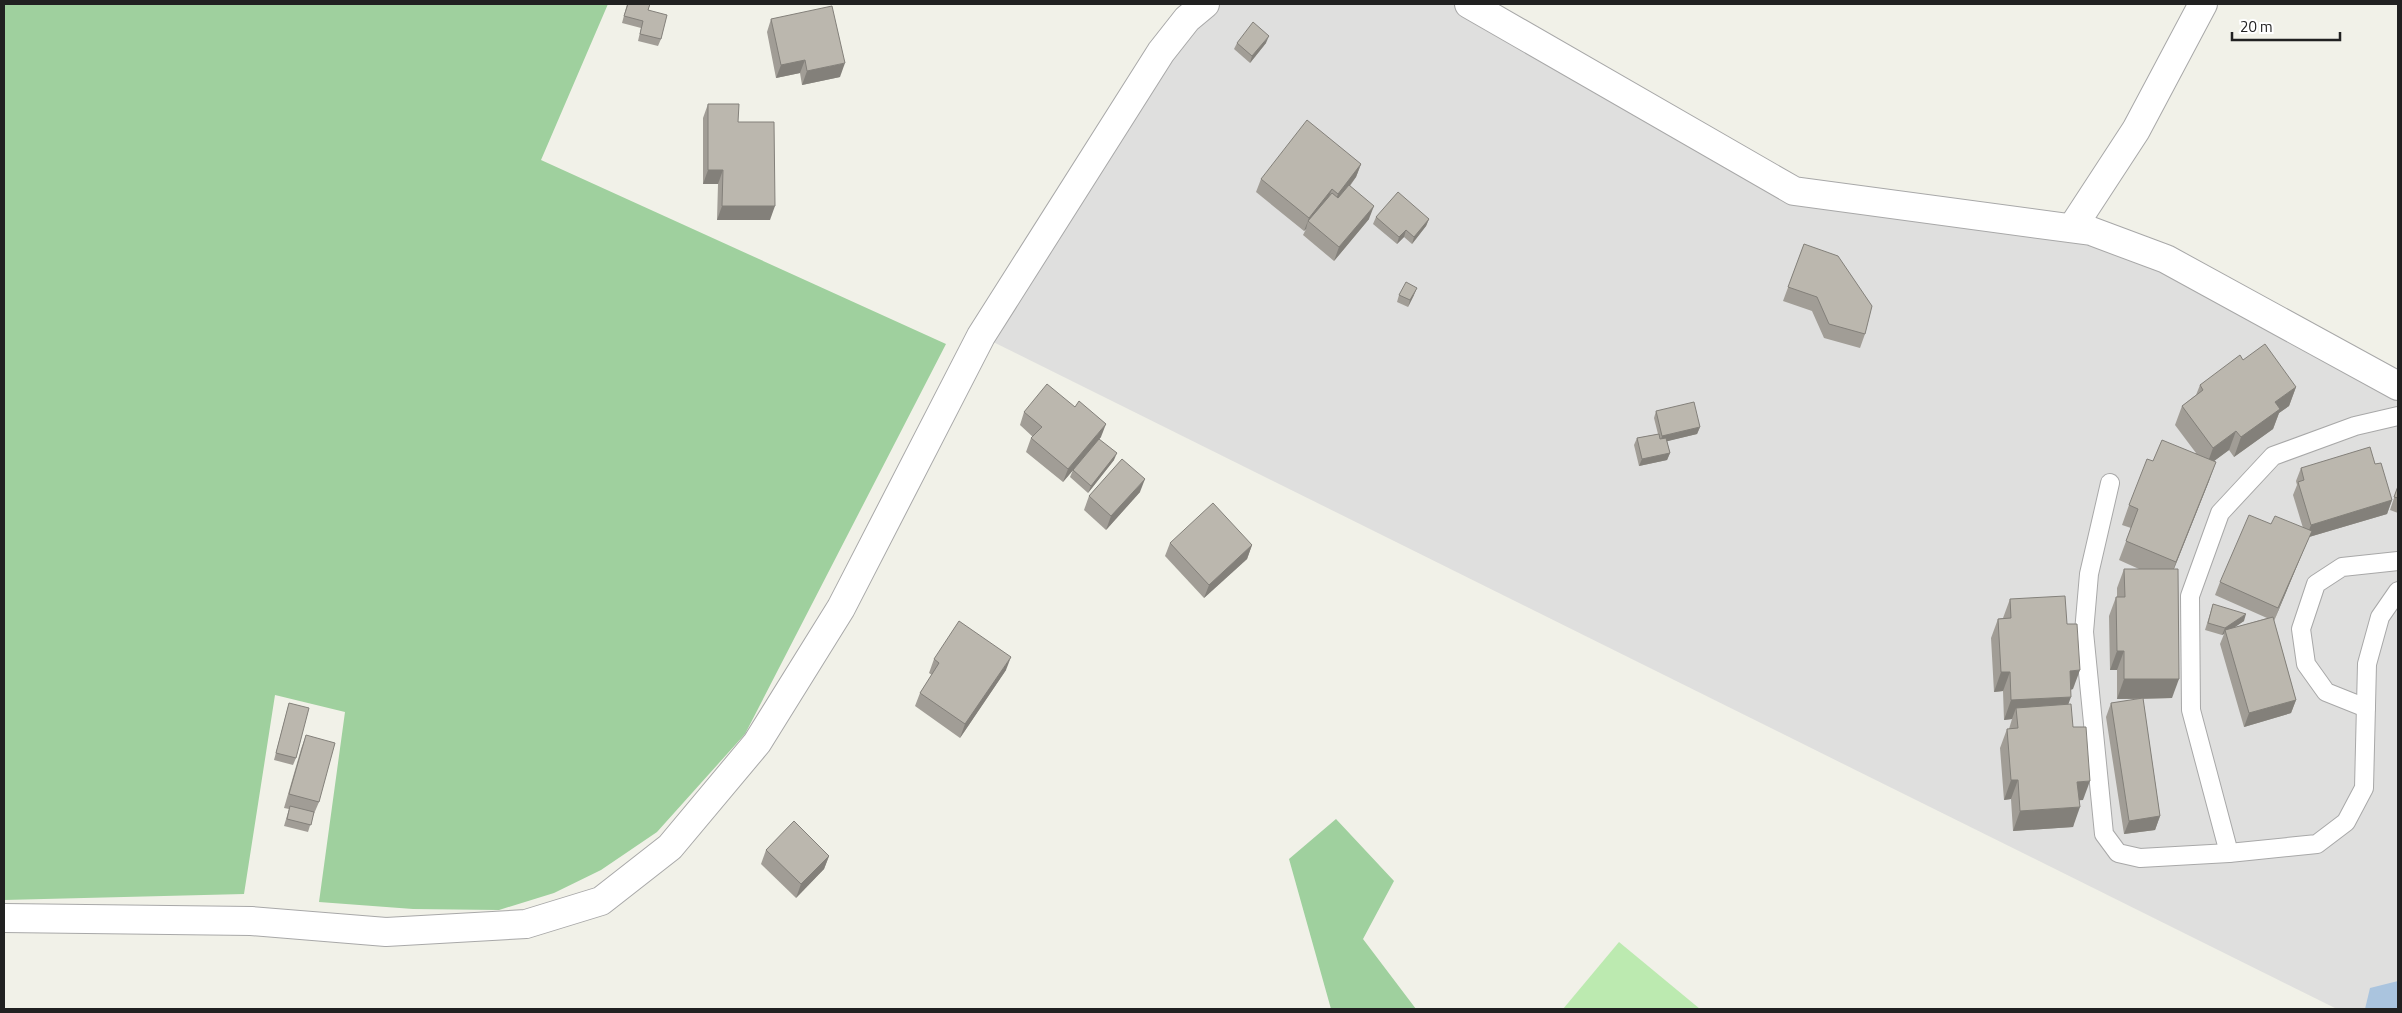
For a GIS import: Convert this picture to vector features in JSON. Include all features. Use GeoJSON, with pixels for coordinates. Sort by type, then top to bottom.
{"type":"FeatureCollection","features":[{"type":"Feature","properties":{"kind":"street"},"geometry":{"type":"LineString","coordinates":[[4,918],[251,921],[386,932],[526,924],[601,901],[670,847],[757,743],[841,608],[981,336],[1161,52],[1187,19],[1206,4]]}},
{"type":"Feature","properties":{"kind":"street"},"geometry":{"type":"LineString","coordinates":[[1469,4],[1794,191],[2091,231],[2166,259],[2398,386]]}},
{"type":"Feature","properties":{"kind":"street"},"geometry":{"type":"LineString","coordinates":[[2072,228],[2136,130],[2203,4]]}},
{"type":"Feature","properties":{"kind":"lane"},"geometry":{"type":"LineString","coordinates":[[2229,853],[2191,710],[2190,596],[2220,514],[2273,456],[2355,426],[2398,416]]}},
{"type":"Feature","properties":{"kind":"lane"},"geometry":{"type":"LineString","coordinates":[[2110,484],[2089,574],[2084,632],[2104,834],[2118,853],[2140,858],[2229,853],[2317,844],[2346,822],[2364,788],[2367,664],[2380,617],[2398,591]]}},
{"type":"Feature","properties":{"kind":"lane"},"geometry":{"type":"LineString","coordinates":[[2366,708],[2326,692],[2306,664],[2301,629],[2316,584],[2342,566],[2398,561]]}},
{"type":"Feature","properties":{"kind":"shaded area"},"geometry":{"type":"Polygon","coordinates":[[[1205,4],[1464,4],[1794,191],[2072,228],[2398,385],[2398,1009],[2337,1009],[981,336],[1205,4]]]}},
{"type":"Feature","properties":{"kind":"green space"},"geometry":{"type":"Polygon","coordinates":[[[4,4],[608,4],[541,160],[946,344],[745,734],[657,832],[601,870],[554,893],[499,910],[413,909],[319,902],[345,712],[275,695],[244,894],[4,900],[4,4]]]}},
{"type":"Feature","properties":{"kind":"green space"},"geometry":{"type":"Polygon","coordinates":[[[1336,819],[1394,881],[1363,939],[1416,1009],[1331,1009],[1289,859],[1336,819]]]}},
{"type":"Feature","properties":{"kind":"green space"},"geometry":{"type":"Polygon","coordinates":[[[1619,942],[1700,1009],[1563,1009],[1619,942]]]}},
{"type":"Feature","properties":{"kind":"water"},"geometry":{"type":"Polygon","coordinates":[[[2398,981],[2398,1009],[2365,1009],[2370,988],[2398,981]]]}},
{"type":"Feature","properties":{"kind":"building"},"geometry":{"type":"Polygon","coordinates":[[[628,4],[650,4],[648,10],[667,15],[661,39],[640,34],[643,21],[624,16],[628,4]]]}},
{"type":"Feature","properties":{"kind":"building"},"geometry":{"type":"Polygon","coordinates":[[[832,6],[845,63],[807,71],[805,60],[781,65],[771,19],[832,6]]]}},
{"type":"Feature","properties":{"kind":"building"},"geometry":{"type":"Polygon","coordinates":[[[1253,22],[1269,36],[1252,56],[1237,43],[1253,22]]]}},
{"type":"Feature","properties":{"kind":"building"},"geometry":{"type":"Polygon","coordinates":[[[708,104],[739,104],[738,122],[774,122],[775,206],[722,206],[723,170],[708,170],[708,104]]]}},
{"type":"Feature","properties":{"kind":"building"},"geometry":{"type":"Polygon","coordinates":[[[1307,120],[1361,164],[1338,194],[1332,189],[1309,218],[1261,179],[1307,120]]]}},
{"type":"Feature","properties":{"kind":"building"},"geometry":{"type":"Polygon","coordinates":[[[1349,185],[1374,206],[1339,247],[1308,221],[1332,193],[1338,198],[1349,185]]]}},
{"type":"Feature","properties":{"kind":"building"},"geometry":{"type":"Polygon","coordinates":[[[1398,192],[1429,219],[1414,237],[1406,230],[1399,237],[1376,217],[1398,192]]]}},
{"type":"Feature","properties":{"kind":"building"},"geometry":{"type":"Polygon","coordinates":[[[1804,244],[1838,256],[1872,306],[1865,334],[1829,324],[1817,297],[1788,287],[1804,244]]]}},
{"type":"Feature","properties":{"kind":"building"},"geometry":{"type":"Polygon","coordinates":[[[1406,282],[1417,288],[1410,300],[1399,295],[1406,282]]]}},
{"type":"Feature","properties":{"kind":"building"},"geometry":{"type":"Polygon","coordinates":[[[2265,344],[2296,387],[2275,402],[2280,409],[2241,437],[2236,431],[2213,448],[2182,406],[2203,390],[2200,385],[2240,355],[2243,360],[2265,344]]]}},
{"type":"Feature","properties":{"kind":"building"},"geometry":{"type":"Polygon","coordinates":[[[1047,384],[1075,407],[1079,401],[1106,424],[1068,469],[1031,438],[1042,427],[1024,412],[1047,384]]]}},
{"type":"Feature","properties":{"kind":"building"},"geometry":{"type":"Polygon","coordinates":[[[1694,402],[1700,427],[1662,436],[1656,411],[1694,402]]]}},
{"type":"Feature","properties":{"kind":"building"},"geometry":{"type":"Polygon","coordinates":[[[1659,434],[1660,439],[1666,438],[1670,453],[1642,459],[1637,438],[1659,434]]]}},
{"type":"Feature","properties":{"kind":"building"},"geometry":{"type":"Polygon","coordinates":[[[1099,439],[1117,453],[1091,486],[1073,470],[1099,439]]]}},
{"type":"Feature","properties":{"kind":"building"},"geometry":{"type":"Polygon","coordinates":[[[2162,440],[2216,462],[2176,562],[2126,541],[2138,509],[2129,505],[2147,459],[2153,461],[2162,440]]]}},
{"type":"Feature","properties":{"kind":"building"},"geometry":{"type":"Polygon","coordinates":[[[2370,447],[2375,464],[2381,463],[2392,500],[2311,525],[2298,482],[2304,480],[2301,468],[2370,447]]]}},
{"type":"Feature","properties":{"kind":"building"},"geometry":{"type":"Polygon","coordinates":[[[1122,459],[1145,479],[1111,516],[1089,496],[1122,459]]]}},
{"type":"Feature","properties":{"kind":"building"},"geometry":{"type":"Polygon","coordinates":[[[2398,486],[2398,498],[2394,497],[2398,486]]]}},
{"type":"Feature","properties":{"kind":"building"},"geometry":{"type":"Polygon","coordinates":[[[1213,503],[1252,545],[1209,585],[1170,543],[1213,503]]]}},
{"type":"Feature","properties":{"kind":"building"},"geometry":{"type":"Polygon","coordinates":[[[2249,515],[2271,524],[2275,516],[2312,531],[2278,608],[2220,582],[2249,515]]]}},
{"type":"Feature","properties":{"kind":"building"},"geometry":{"type":"Polygon","coordinates":[[[2124,569],[2178,569],[2179,679],[2124,679],[2124,651],[2117,651],[2116,597],[2125,597],[2124,569]]]}},
{"type":"Feature","properties":{"kind":"building"},"geometry":{"type":"Polygon","coordinates":[[[2065,596],[2067,624],[2077,624],[2080,670],[2070,671],[2071,697],[2011,700],[2010,672],[2001,672],[1998,619],[2011,618],[2010,599],[2065,596]]]}},
{"type":"Feature","properties":{"kind":"building"},"geometry":{"type":"Polygon","coordinates":[[[2213,604],[2246,614],[2225,628],[2208,623],[2213,604]]]}},
{"type":"Feature","properties":{"kind":"building"},"geometry":{"type":"Polygon","coordinates":[[[2273,617],[2296,700],[2249,713],[2225,630],[2273,617]]]}},
{"type":"Feature","properties":{"kind":"building"},"geometry":{"type":"Polygon","coordinates":[[[959,621],[1011,657],[965,724],[920,693],[939,663],[934,659],[959,621]]]}},
{"type":"Feature","properties":{"kind":"building"},"geometry":{"type":"Polygon","coordinates":[[[2143,698],[2160,816],[2129,821],[2111,703],[2143,698]]]}},
{"type":"Feature","properties":{"kind":"building"},"geometry":{"type":"Polygon","coordinates":[[[289,703],[309,708],[296,758],[276,753],[289,703]]]}},
{"type":"Feature","properties":{"kind":"building"},"geometry":{"type":"Polygon","coordinates":[[[2071,704],[2073,727],[2086,727],[2090,781],[2077,782],[2080,807],[2020,811],[2018,780],[2011,780],[2007,729],[2018,728],[2016,708],[2071,704]]]}},
{"type":"Feature","properties":{"kind":"building"},"geometry":{"type":"Polygon","coordinates":[[[306,735],[335,743],[319,802],[289,794],[306,735]]]}},
{"type":"Feature","properties":{"kind":"building"},"geometry":{"type":"Polygon","coordinates":[[[290,806],[314,812],[311,825],[287,819],[290,806]]]}},
{"type":"Feature","properties":{"kind":"building"},"geometry":{"type":"Polygon","coordinates":[[[794,821],[829,856],[801,884],[766,850],[794,821]]]}}]}
